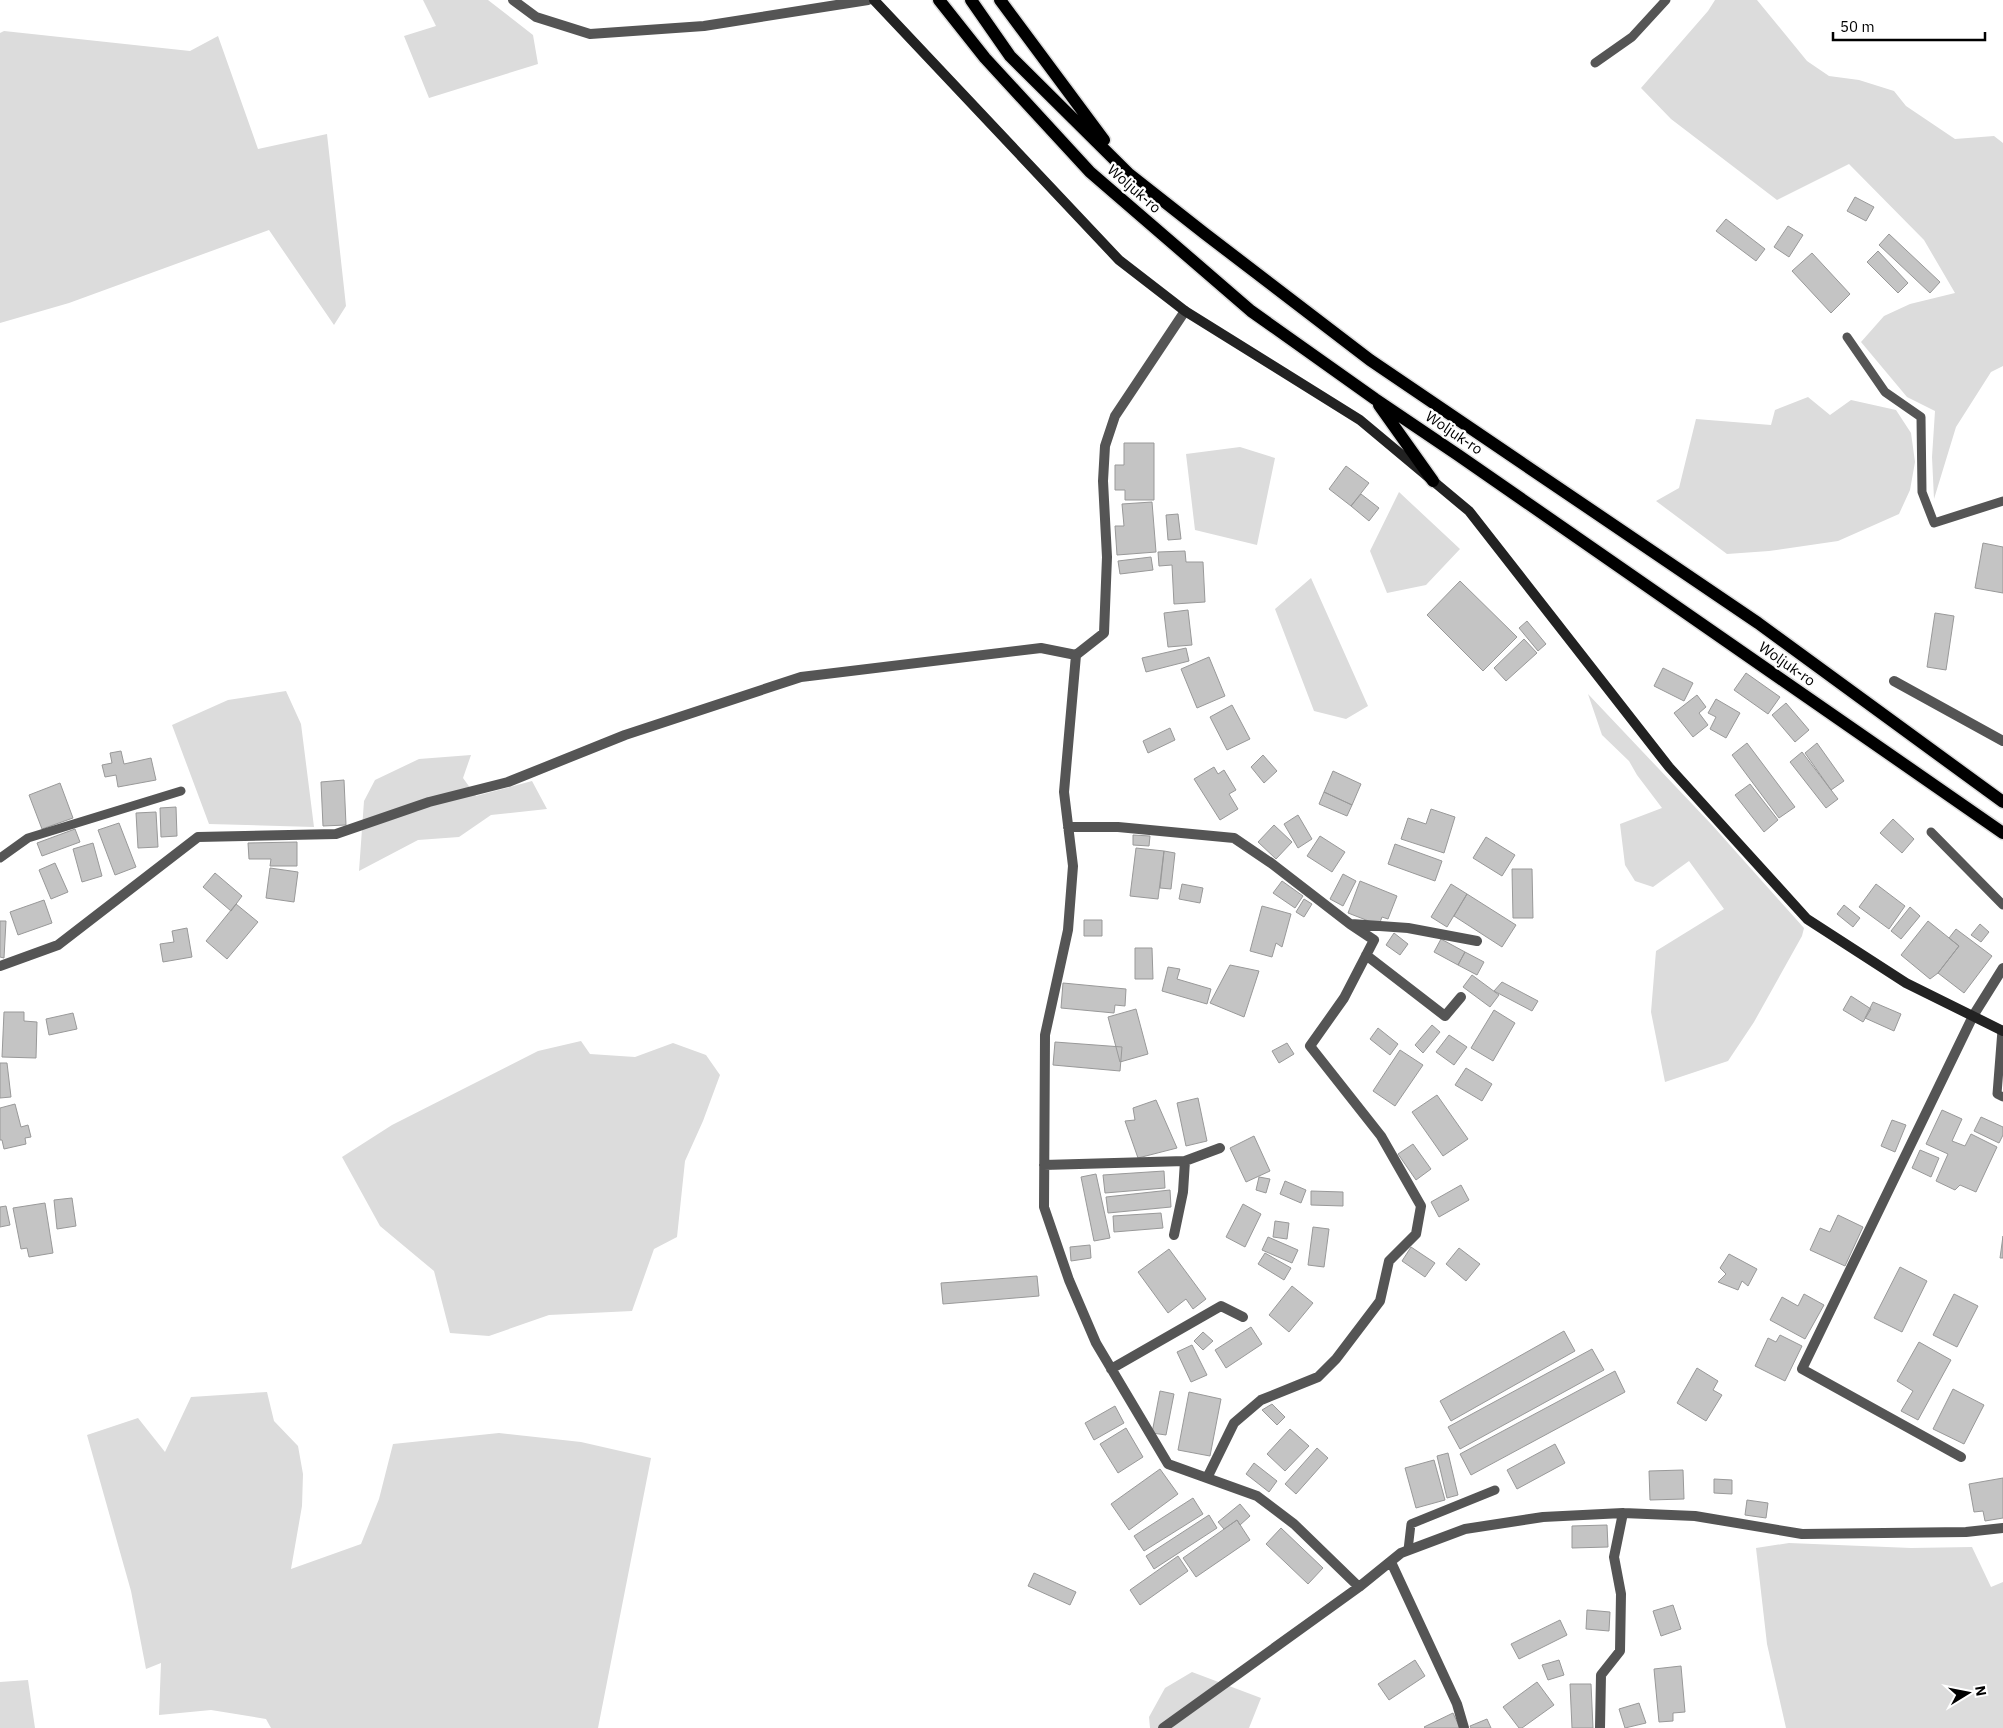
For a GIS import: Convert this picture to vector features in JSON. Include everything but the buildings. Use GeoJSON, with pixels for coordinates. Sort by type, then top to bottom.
{"type":"FeatureCollection","features":[{"type":"Feature","properties":{"kind":"main road","name":"Woljuk-ro"},"geometry":{"type":"LineString","coordinates":[[939,0],[985,58],[1090,172],[1252,311],[1375,399],[2003,833]]}},
{"type":"Feature","properties":{"kind":"main road","name":"Woljuk-ro"},"geometry":{"type":"LineString","coordinates":[[971,0],[1010,56],[1129,174],[1370,360],[1758,623],[2003,802]]}},
{"type":"Feature","properties":{"kind":"main road"},"geometry":{"type":"LineString","coordinates":[[1000,0],[1129,174]]}},
{"type":"Feature","properties":{"kind":"main road"},"geometry":{"type":"LineString","coordinates":[[1375,399],[1432,481]]}},
{"type":"Feature","properties":{"kind":"street"},"geometry":{"type":"LineString","coordinates":[[514,0],[536,17],[590,34],[704,26],[868,0]]}},
{"type":"Feature","properties":{"kind":"street"},"geometry":{"type":"LineString","coordinates":[[874,0],[1119,260],[1185,311],[1360,420],[1469,511],[1669,767],[1807,919],[1906,983],[2002,1030]]}},
{"type":"Feature","properties":{"kind":"street"},"geometry":{"type":"LineString","coordinates":[[1185,311],[1115,416],[1105,446],[1103,480],[1107,557],[1104,633],[1076,655],[1064,792],[1073,866],[1068,930],[1045,1035],[1044,1208],[1077,1298],[1096,1343],[1168,1464],[1257,1496],[1294,1524],[1359,1587]]}},
{"type":"Feature","properties":{"kind":"street"},"geometry":{"type":"LineString","coordinates":[[0,966],[58,945],[198,837],[336,834],[429,802],[508,782],[625,735],[801,677],[1041,648],[1076,655]]}},
{"type":"Feature","properties":{"kind":"street"},"geometry":{"type":"LineString","coordinates":[[1894,681],[2003,740]]}},
{"type":"Feature","properties":{"kind":"street"},"geometry":{"type":"LineString","coordinates":[[1068,827],[1118,827],[1234,838],[1271,863],[1350,924],[1374,940],[1344,998],[1310,1046],[1381,1136],[1421,1206],[1416,1234],[1389,1261],[1380,1301],[1336,1359],[1318,1377],[1261,1400],[1234,1423],[1207,1478]]}},
{"type":"Feature","properties":{"kind":"street"},"geometry":{"type":"LineString","coordinates":[[1350,924],[1408,928],[1476,941]]}},
{"type":"Feature","properties":{"kind":"street"},"geometry":{"type":"LineString","coordinates":[[1366,955],[1445,1016],[1461,997]]}},
{"type":"Feature","properties":{"kind":"street"},"geometry":{"type":"LineString","coordinates":[[1960,1457],[1802,1369],[1973,1016],[2003,968]]}},
{"type":"Feature","properties":{"kind":"street"},"geometry":{"type":"LineString","coordinates":[[1044,1165],[1185,1161],[1220,1148]]}},
{"type":"Feature","properties":{"kind":"street"},"geometry":{"type":"LineString","coordinates":[[1174,1235],[1183,1192],[1185,1161]]}},
{"type":"Feature","properties":{"kind":"street"},"geometry":{"type":"LineString","coordinates":[[1111,1370],[1221,1306],[1243,1317]]}},
{"type":"Feature","properties":{"kind":"street"},"geometry":{"type":"LineString","coordinates":[[1163,1728],[1359,1587],[1400,1553],[1465,1529],[1543,1516],[1622,1514],[1695,1516],[1802,1534],[1966,1532],[2003,1528]]}},
{"type":"Feature","properties":{"kind":"street"},"geometry":{"type":"LineString","coordinates":[[1600,1728],[1601,1675],[1620,1651],[1621,1594],[1614,1557],[1622,1514]]}},
{"type":"Feature","properties":{"kind":"street"},"geometry":{"type":"LineString","coordinates":[[1391,1562],[1457,1704],[1464,1728]]}},
{"type":"Feature","properties":{"kind":"lane"},"geometry":{"type":"LineString","coordinates":[[1596,63],[1632,37],[1666,0]]}},
{"type":"Feature","properties":{"kind":"lane"},"geometry":{"type":"LineString","coordinates":[[1847,337],[1885,392],[1921,417],[1922,492],[1934,523],[2003,501]]}},
{"type":"Feature","properties":{"kind":"lane"},"geometry":{"type":"LineString","coordinates":[[0,858],[28,838],[181,791]]}},
{"type":"Feature","properties":{"kind":"lane"},"geometry":{"type":"LineString","coordinates":[[1931,832],[2003,905]]}},
{"type":"Feature","properties":{"kind":"lane"},"geometry":{"type":"LineString","coordinates":[[2002,1030],[1997,1094],[2003,1097]]}},
{"type":"Feature","properties":{"kind":"lane"},"geometry":{"type":"LineString","coordinates":[[1408,1550],[1412,1524],[1495,1490]]}},
{"type":"Feature","properties":{"kind":"shaded area"},"geometry":{"type":"Polygon","coordinates":[[[423,0],[488,0],[533,35],[538,64],[429,98],[404,36],[436,26],[423,0]]]}},
{"type":"Feature","properties":{"kind":"shaded area"},"geometry":{"type":"Polygon","coordinates":[[[1715,0],[1757,0],[1807,61],[1829,76],[1859,80],[1894,91],[1906,106],[1955,139],[1994,136],[2003,143],[2003,366],[1991,372],[1956,427],[1934,499],[1932,457],[1935,411],[1907,397],[1861,342],[1884,316],[1910,304],[1955,293],[1924,240],[1849,164],[1777,200],[1671,119],[1641,88],[1708,11],[1715,0]]]}},
{"type":"Feature","properties":{"kind":"shaded area"},"geometry":{"type":"Polygon","coordinates":[[[4,31],[190,51],[218,36],[258,149],[327,134],[346,306],[334,325],[269,230],[69,303],[0,323],[0,33],[4,31]]]}},
{"type":"Feature","properties":{"kind":"shaded area"},"geometry":{"type":"Polygon","coordinates":[[[1808,397],[1830,415],[1851,400],[1896,410],[1911,433],[1915,462],[1910,490],[1899,514],[1838,541],[1769,551],[1727,554],[1656,501],[1679,488],[1696,419],[1771,425],[1775,410],[1808,397]]]}},
{"type":"Feature","properties":{"kind":"shaded area"},"geometry":{"type":"Polygon","coordinates":[[[1240,447],[1275,458],[1257,545],[1195,530],[1186,454],[1240,447]]]}},
{"type":"Feature","properties":{"kind":"shaded area"},"geometry":{"type":"Polygon","coordinates":[[[1399,492],[1460,549],[1426,585],[1387,593],[1370,551],[1399,492]]]}},
{"type":"Feature","properties":{"kind":"shaded area"},"geometry":{"type":"Polygon","coordinates":[[[1311,578],[1368,706],[1346,719],[1314,711],[1275,609],[1311,578]]]}},
{"type":"Feature","properties":{"kind":"shaded area"},"geometry":{"type":"Polygon","coordinates":[[[286,691],[301,724],[314,827],[209,824],[172,725],[228,700],[286,691]]]}},
{"type":"Feature","properties":{"kind":"shaded area"},"geometry":{"type":"Polygon","coordinates":[[[1588,694],[1712,825],[1804,928],[1802,936],[1754,1022],[1728,1061],[1665,1082],[1651,1012],[1656,951],[1724,909],[1689,861],[1653,887],[1635,881],[1625,865],[1620,824],[1662,808],[1629,761],[1602,735],[1588,694]]]}},
{"type":"Feature","properties":{"kind":"shaded area"},"geometry":{"type":"Polygon","coordinates":[[[471,755],[463,778],[476,796],[532,781],[547,809],[491,815],[459,837],[418,840],[359,871],[364,801],[375,780],[419,759],[471,755]]]}},
{"type":"Feature","properties":{"kind":"shaded area"},"geometry":{"type":"Polygon","coordinates":[[[581,1041],[590,1054],[635,1057],[673,1043],[706,1055],[720,1075],[703,1121],[685,1161],[677,1237],[654,1249],[632,1311],[549,1315],[489,1336],[450,1333],[434,1271],[380,1226],[342,1157],[392,1125],[538,1051],[581,1041]]]}},
{"type":"Feature","properties":{"kind":"shaded area"},"geometry":{"type":"Polygon","coordinates":[[[267,1392],[274,1421],[298,1446],[303,1474],[302,1506],[291,1569],[361,1544],[379,1499],[393,1444],[499,1433],[581,1442],[651,1458],[598,1728],[271,1728],[266,1719],[211,1710],[159,1715],[161,1663],[146,1669],[131,1591],[87,1435],[138,1418],[165,1452],[191,1397],[267,1392]]]}},
{"type":"Feature","properties":{"kind":"shaded area"},"geometry":{"type":"Polygon","coordinates":[[[1789,1543],[1911,1548],[1972,1547],[1991,1587],[2003,1582],[2003,1728],[1786,1728],[1767,1644],[1756,1548],[1789,1543]]]}},
{"type":"Feature","properties":{"kind":"shaded area"},"geometry":{"type":"Polygon","coordinates":[[[1192,1672],[1261,1698],[1249,1728],[1150,1728],[1149,1717],[1165,1688],[1192,1672]]]}},
{"type":"Feature","properties":{"kind":"shaded area"},"geometry":{"type":"Polygon","coordinates":[[[28,1680],[35,1728],[0,1728],[0,1682],[28,1680]]]}}]}
